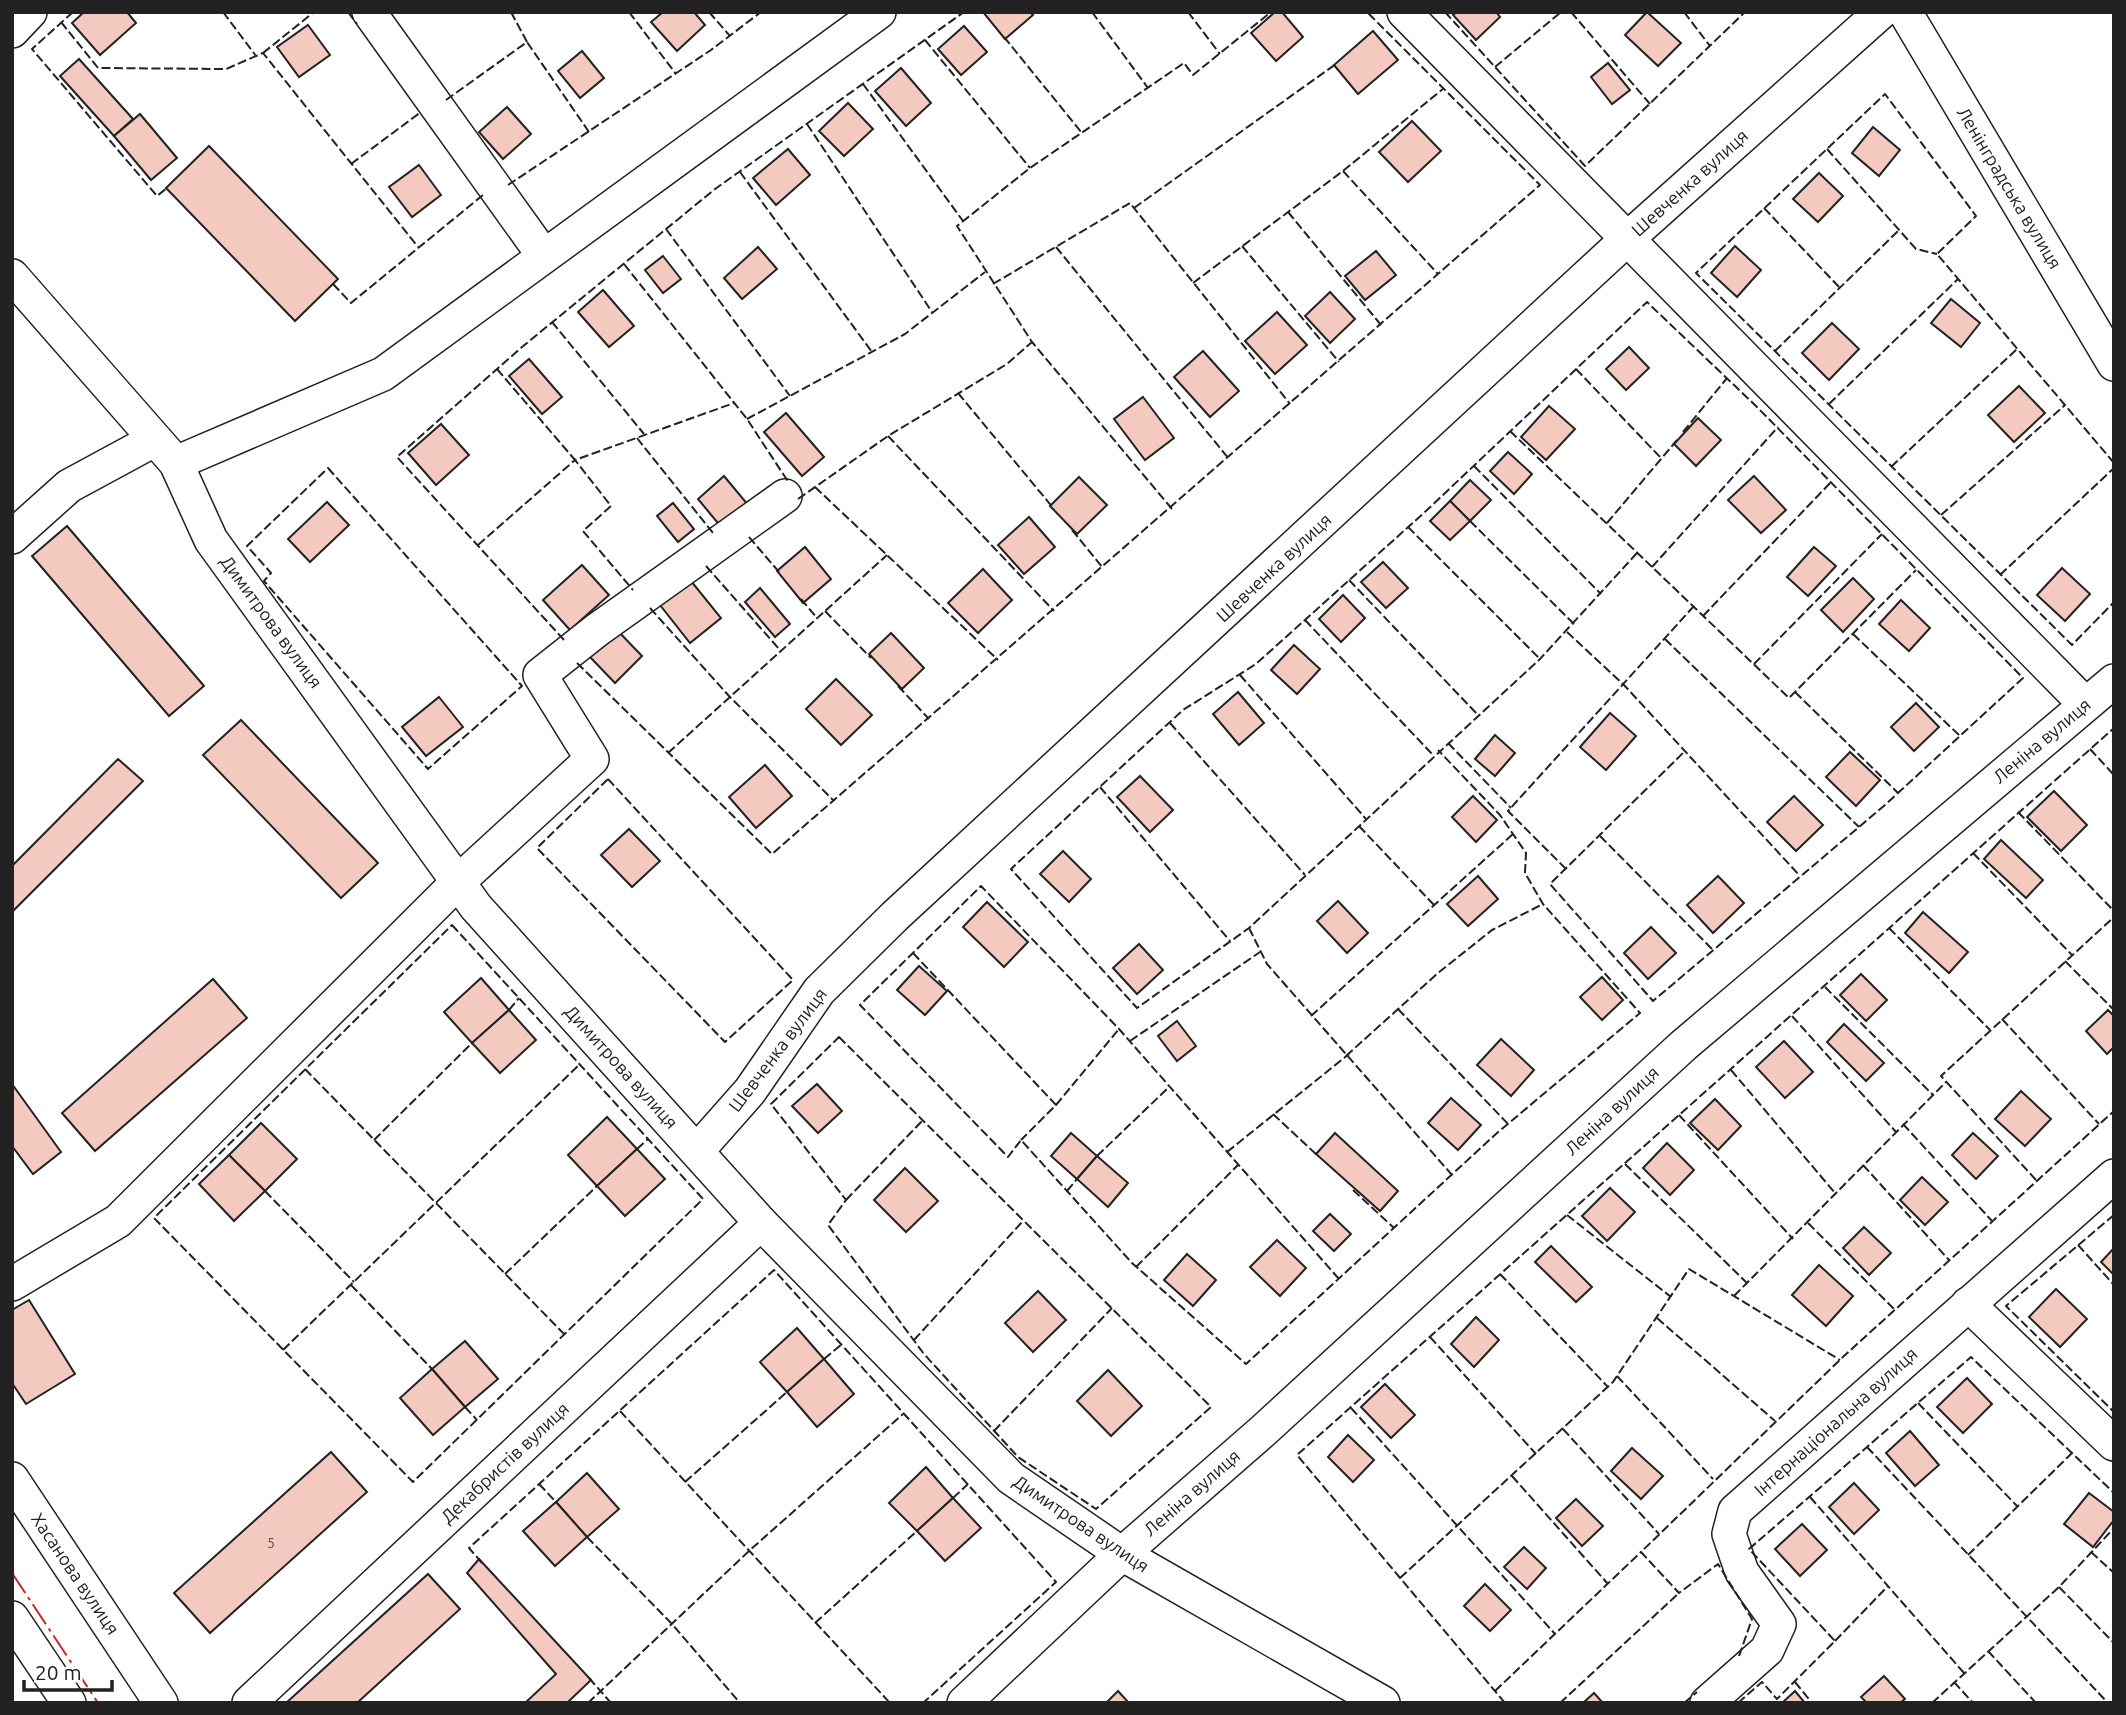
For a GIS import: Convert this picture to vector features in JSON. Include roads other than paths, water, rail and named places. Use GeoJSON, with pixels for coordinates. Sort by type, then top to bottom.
{"type":"FeatureCollection","features":[{"type":"Feature","properties":{"kind":"street"},"geometry":{"type":"LineString","coordinates":[[12,31],[30,12]]}},
{"type":"Feature","properties":{"kind":"street"},"geometry":{"type":"LineString","coordinates":[[369,12],[544,256]]}},
{"type":"Feature","properties":{"kind":"street"},"geometry":{"type":"LineString","coordinates":[[12,537],[69,486],[383,374],[879,12]]}},
{"type":"Feature","properties":{"kind":"street"},"geometry":{"type":"LineString","coordinates":[[1404,12],[2085,704]]}},
{"type":"Feature","properties":{"kind":"street","name":"Шевченка вулиця"},"geometry":{"type":"LineString","coordinates":[[697,1151],[750,1091],[820,991],[895,916],[1626,240],[1881,12]]}},
{"type":"Feature","properties":{"kind":"street","name":"Ленінградська вулиця"},"geometry":{"type":"LineString","coordinates":[[1905,12],[2114,364]]}},
{"type":"Feature","properties":{"kind":"street","name":"Димитрова вулиця"},"geometry":{"type":"LineString","coordinates":[[12,276],[165,451],[211,540],[476,907],[761,1223],[1011,1478],[1122,1554],[1383,1703]]}},
{"type":"Feature","properties":{"kind":"street"},"geometry":{"type":"LineString","coordinates":[[12,1284],[118,1222],[459,881],[592,759],[540,675],[597,630],[785,496]]}},
{"type":"Feature","properties":{"kind":"street","name":"Леніна вулиця"},"geometry":{"type":"LineString","coordinates":[[964,1703],[1122,1554],[1264,1430],[1684,1045],[2114,681]]}},
{"type":"Feature","properties":{"kind":"street","name":"Інтернаціональна вулиця"},"geometry":{"type":"LineString","coordinates":[[1707,1703],[1767,1650],[1779,1624],[1742,1572],[1729,1534],[1735,1511],[2114,1176]]}},
{"type":"Feature","properties":{"kind":"street","name":"Декабристів вулиця"},"geometry":{"type":"LineString","coordinates":[[249,1703],[761,1223]]}},
{"type":"Feature","properties":{"kind":"street"},"geometry":{"type":"LineString","coordinates":[[1968,1304],[2114,1444]]}},
{"type":"Feature","properties":{"kind":"street","name":"Хасанова вулиця"},"geometry":{"type":"LineString","coordinates":[[12,1479],[161,1703]]}},
{"type":"Feature","properties":{"kind":"street"},"geometry":{"type":"LineString","coordinates":[[12,1618],[69,1703]]}}]}
